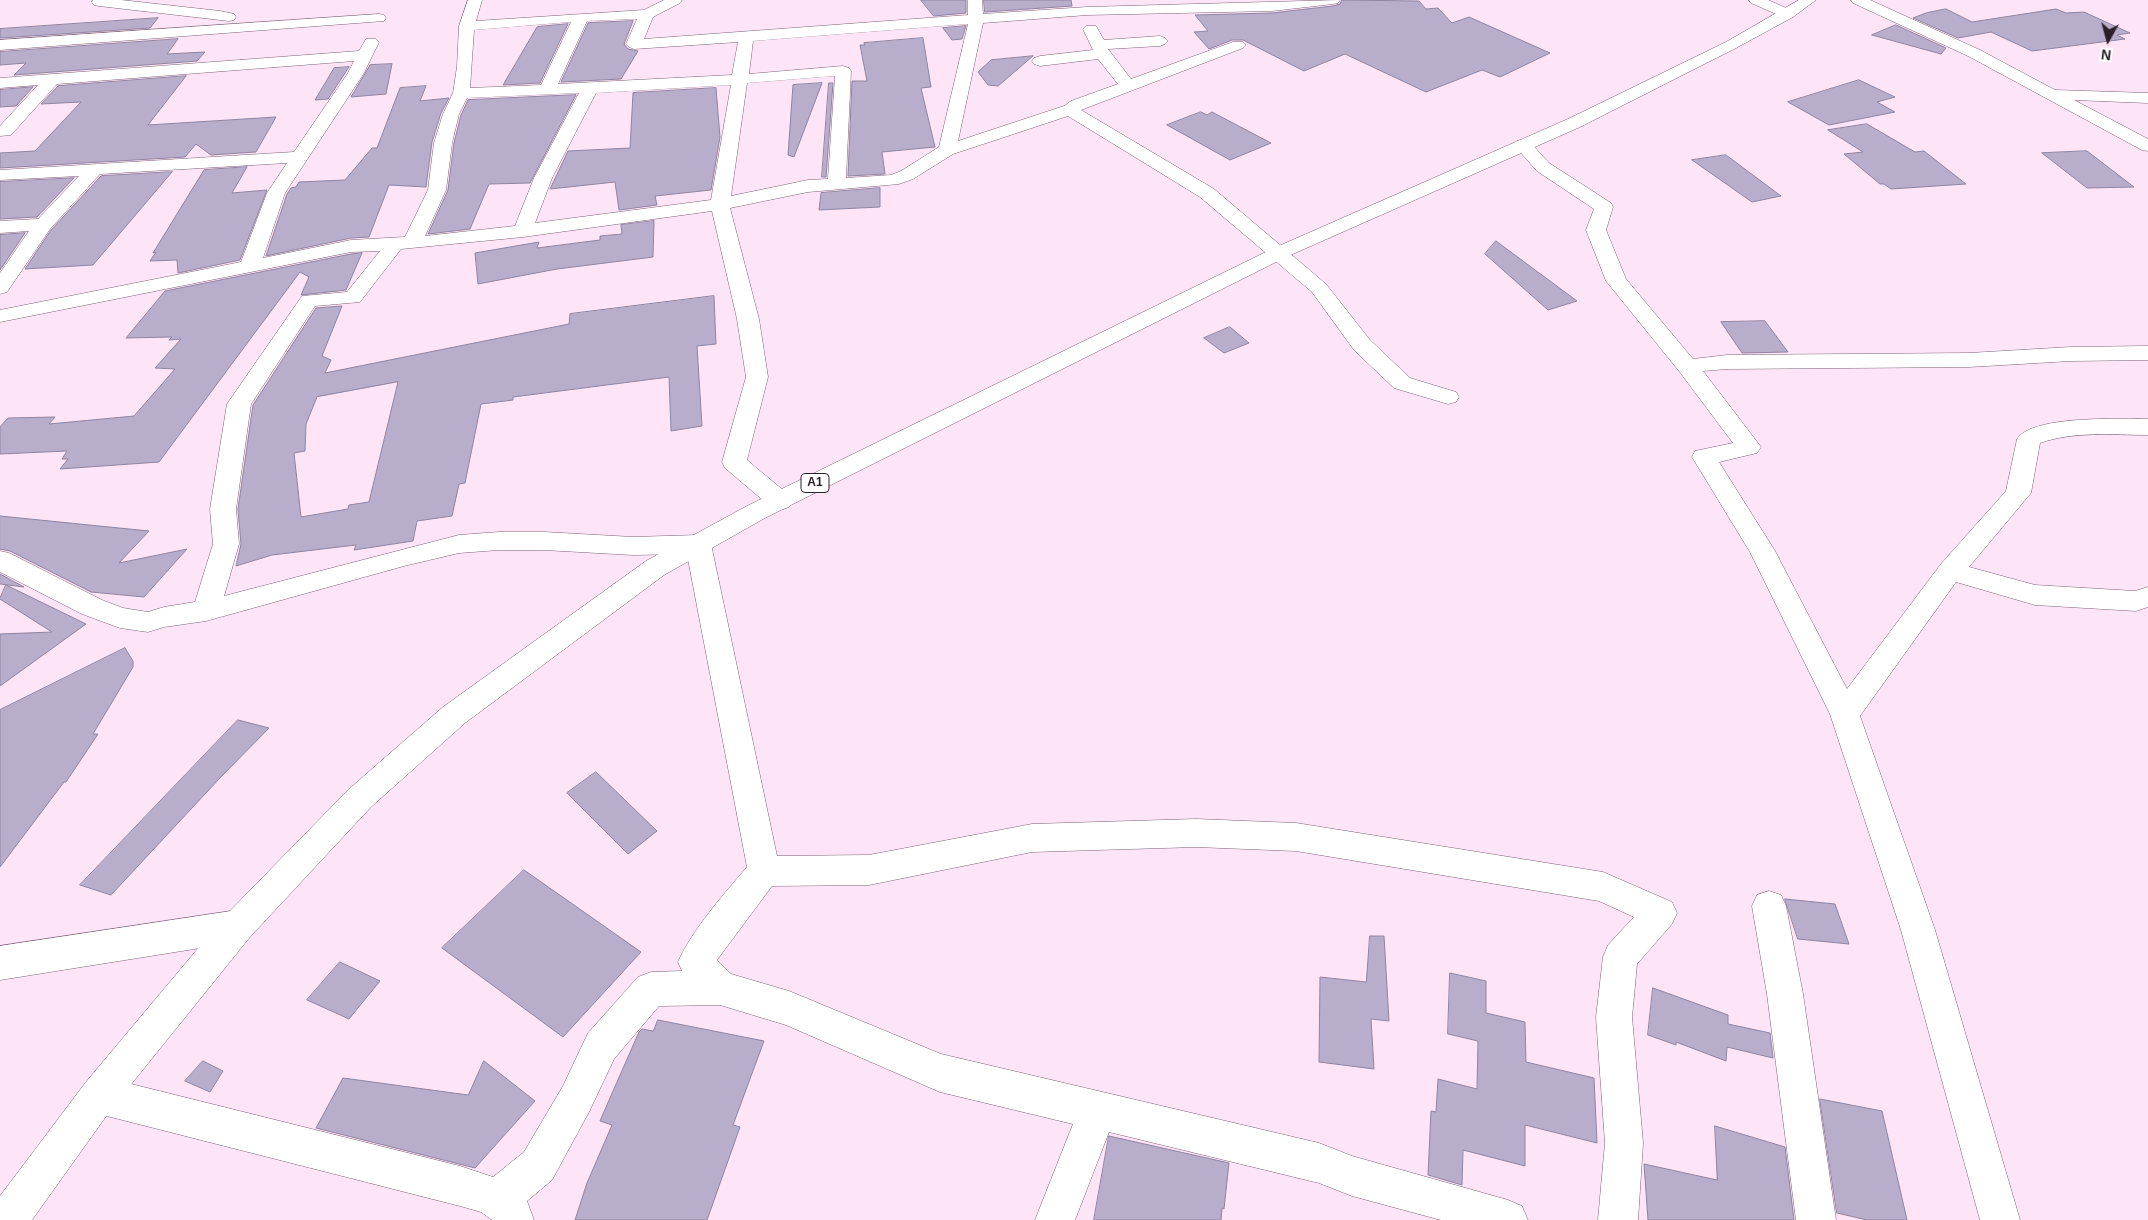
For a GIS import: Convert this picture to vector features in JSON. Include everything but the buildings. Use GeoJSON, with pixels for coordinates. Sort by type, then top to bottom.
{"type":"FeatureCollection","features":[{"type":"Feature","properties":{"kind":"main road"},"geometry":{"type":"LineString","coordinates":[[250,266],[276,193],[356,73],[365,55],[379,24],[381,0]]}},
{"type":"Feature","properties":{"kind":"main road"},"geometry":{"type":"LineString","coordinates":[[206,611],[226,544],[223,509],[239,404],[309,300],[353,298],[404,243],[437,190],[443,143],[451,114],[461,93],[465,67],[467,26],[475,0]]}},
{"type":"Feature","properties":{"kind":"main road"},"geometry":{"type":"LineString","coordinates":[[467,26],[647,14],[675,0]]}},
{"type":"Feature","properties":{"kind":"main road"},"geometry":{"type":"LineString","coordinates":[[947,150],[976,20],[975,0]]}},
{"type":"Feature","properties":{"kind":"main road"},"geometry":{"type":"LineString","coordinates":[[647,14],[634,44],[746,39],[1088,11],[1137,5],[1278,6],[1333,0]]}},
{"type":"Feature","properties":{"kind":"main road"},"geometry":{"type":"LineString","coordinates":[[1756,0],[1788,14]]}},
{"type":"Feature","properties":{"kind":"main road","name":"A1"},"geometry":{"type":"LineString","coordinates":[[8,1220],[99,1096],[238,926],[360,798],[454,715],[655,568],[780,501],[1279,253],[1574,123],[1788,14],[1809,0]]}},
{"type":"Feature","properties":{"kind":"main road"},"geometry":{"type":"LineString","coordinates":[[1858,0],[1974,53],[2148,146]]}},
{"type":"Feature","properties":{"kind":"main road"},"geometry":{"type":"LineString","coordinates":[[99,2],[220,15],[259,26]]}},
{"type":"Feature","properties":{"kind":"main road"},"geometry":{"type":"LineString","coordinates":[[547,90],[581,17]]}},
{"type":"Feature","properties":{"kind":"main road"},"geometry":{"type":"LineString","coordinates":[[0,45],[379,18]]}},
{"type":"Feature","properties":{"kind":"main road"},"geometry":{"type":"LineString","coordinates":[[1091,29],[1100,50],[1128,86]]}},
{"type":"Feature","properties":{"kind":"main road"},"geometry":{"type":"LineString","coordinates":[[746,39],[720,204],[748,319],[757,377],[734,462],[780,501]]}},
{"type":"Feature","properties":{"kind":"main road"},"geometry":{"type":"LineString","coordinates":[[1040,61],[1160,41]]}},
{"type":"Feature","properties":{"kind":"main road"},"geometry":{"type":"LineString","coordinates":[[0,316],[351,246],[404,243],[523,231],[720,204],[808,186],[893,180],[907,175],[947,150],[1070,110],[1077,105],[1238,45]]}},
{"type":"Feature","properties":{"kind":"main road"},"geometry":{"type":"LineString","coordinates":[[0,83],[365,55]]}},
{"type":"Feature","properties":{"kind":"main road"},"geometry":{"type":"LineString","coordinates":[[461,93],[659,86],[843,71],[837,184]]}},
{"type":"Feature","properties":{"kind":"main road"},"geometry":{"type":"LineString","coordinates":[[0,131],[5,131],[52,79]]}},
{"type":"Feature","properties":{"kind":"main road"},"geometry":{"type":"LineString","coordinates":[[523,231],[543,178],[590,88]]}},
{"type":"Feature","properties":{"kind":"main road"},"geometry":{"type":"LineString","coordinates":[[2050,94],[2148,98]]}},
{"type":"Feature","properties":{"kind":"main road"},"geometry":{"type":"LineString","coordinates":[[1070,110],[1207,193],[1319,288],[1362,345],[1402,383],[1448,397]]}},
{"type":"Feature","properties":{"kind":"main road"},"geometry":{"type":"LineString","coordinates":[[1523,145],[1543,168],[1604,207],[1596,230],[1616,282],[1687,366],[1749,447],[1704,457],[1762,551],[1846,714],[1918,930],[2000,1220]]}},
{"type":"Feature","properties":{"kind":"main road"},"geometry":{"type":"LineString","coordinates":[[0,175],[300,157]]}},
{"type":"Feature","properties":{"kind":"main road"},"geometry":{"type":"LineString","coordinates":[[0,288],[43,225],[95,169]]}},
{"type":"Feature","properties":{"kind":"main road"},"geometry":{"type":"LineString","coordinates":[[0,227],[43,225]]}},
{"type":"Feature","properties":{"kind":"main road"},"geometry":{"type":"LineString","coordinates":[[1687,366],[1727,362],[1969,360],[2071,354],[2148,353]]}},
{"type":"Feature","properties":{"kind":"main road"},"geometry":{"type":"LineString","coordinates":[[1846,714],[1950,571],[2018,494],[2029,439],[2054,430],[2090,427],[2148,427]]}},
{"type":"Feature","properties":{"kind":"main road"},"geometry":{"type":"LineString","coordinates":[[0,560],[92,607],[120,618],[137,622],[148,622],[164,617],[206,611],[404,557],[460,544],[526,541],[633,546],[698,544],[764,871]]}},
{"type":"Feature","properties":{"kind":"main road"},"geometry":{"type":"LineString","coordinates":[[1950,571],[2035,595],[2136,601],[2148,597]]}},
{"type":"Feature","properties":{"kind":"main road"},"geometry":{"type":"LineString","coordinates":[[720,988],[695,962],[736,905],[764,871],[869,870],[1032,838],[1196,833],[1296,837],[1603,888],[1660,913],[1620,957],[1614,1017],[1624,1143],[1618,1220]]}},
{"type":"Feature","properties":{"kind":"main road"},"geometry":{"type":"LineString","coordinates":[[1769,906],[1785,994],[1816,1220]]}},
{"type":"Feature","properties":{"kind":"main road"},"geometry":{"type":"LineString","coordinates":[[0,963],[238,926]]}},
{"type":"Feature","properties":{"kind":"main road"},"geometry":{"type":"LineString","coordinates":[[99,1096],[460,1186],[506,1209],[538,1166],[576,1099],[601,1046],[651,989],[720,988],[789,1008],[940,1073],[1319,1163],[1352,1176],[1508,1220]]}},
{"type":"Feature","properties":{"kind":"main road"},"geometry":{"type":"LineString","coordinates":[[1055,1220],[1098,1110]]}}]}
